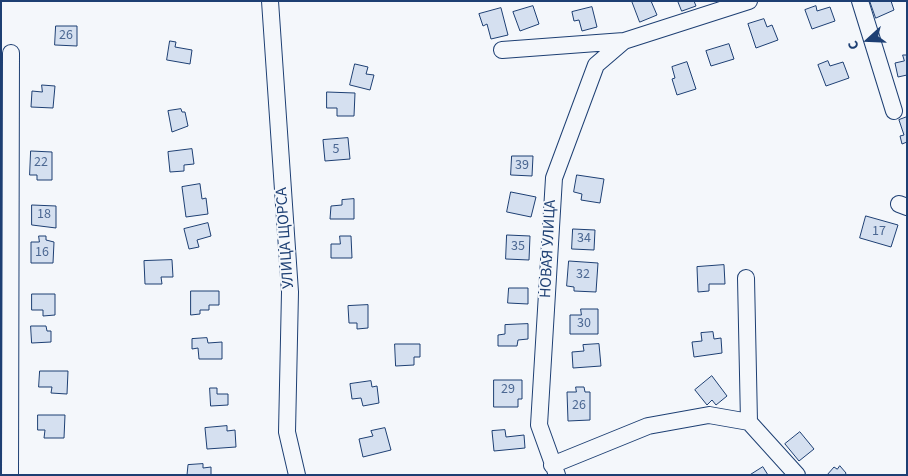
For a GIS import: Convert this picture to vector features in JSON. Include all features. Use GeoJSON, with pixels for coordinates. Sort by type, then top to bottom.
{"type":"FeatureCollection","features":[{"type":"Feature","properties":{"kind":"street","name":"УЛИЦА ЩОРСА"},"geometry":{"type":"LineString","coordinates":[[270,1],[290,292],[287,432],[297,475]]}},
{"type":"Feature","properties":{"kind":"street"},"geometry":{"type":"LineString","coordinates":[[502,50],[624,42],[749,1]]}},
{"type":"Feature","properties":{"kind":"street"},"geometry":{"type":"LineString","coordinates":[[860,1],[894,110]]}},
{"type":"Feature","properties":{"kind":"street","name":"НОВАЯ УЛИЦА"},"geometry":{"type":"LineString","coordinates":[[555,470],[539,425],[554,178],[596,65],[624,42]]}},
{"type":"Feature","properties":{"kind":"street"},"geometry":{"type":"LineString","coordinates":[[10,475],[11,53]]}},
{"type":"Feature","properties":{"kind":"street"},"geometry":{"type":"LineString","coordinates":[[746,278],[749,422]]}},
{"type":"Feature","properties":{"kind":"street"},"geometry":{"type":"LineString","coordinates":[[555,470],[648,426],[709,415],[749,422],[797,475]]}},
{"type":"Feature","properties":{"kind":"building"},"geometry":{"type":"Polygon","coordinates":[[[632,1],[651,1],[657,15],[640,22],[632,1]]]}},
{"type":"Feature","properties":{"kind":"building"},"geometry":{"type":"Polygon","coordinates":[[[678,1],[694,1],[696,6],[682,11],[678,1]]]}},
{"type":"Feature","properties":{"kind":"building"},"geometry":{"type":"Polygon","coordinates":[[[870,1],[891,1],[894,10],[876,18],[870,1]]]}},
{"type":"Feature","properties":{"kind":"building"},"geometry":{"type":"Polygon","coordinates":[[[533,6],[539,24],[520,31],[513,12],[533,6]]]}},
{"type":"Feature","properties":{"kind":"building"},"geometry":{"type":"Polygon","coordinates":[[[816,6],[817,11],[830,7],[835,21],[812,29],[805,10],[816,6]]]}},
{"type":"Feature","properties":{"kind":"building"},"geometry":{"type":"Polygon","coordinates":[[[592,7],[597,27],[582,31],[579,20],[574,21],[572,12],[592,7]]]}},
{"type":"Feature","properties":{"kind":"building"},"geometry":{"type":"Polygon","coordinates":[[[501,8],[508,35],[491,39],[487,24],[483,26],[479,14],[501,8]]]}},
{"type":"Feature","properties":{"kind":"building"},"geometry":{"type":"Polygon","coordinates":[[[764,19],[767,27],[772,25],[778,40],[756,48],[748,24],[764,19]]]}},
{"type":"Feature","properties":{"kind":"building"},"geometry":{"type":"Polygon","coordinates":[[[56,26],[77,26],[77,46],[55,45],[56,26]]]}},
{"type":"Feature","properties":{"kind":"building"},"geometry":{"type":"Polygon","coordinates":[[[170,41],[176,42],[175,47],[192,50],[190,64],[167,60],[170,41]]]}},
{"type":"Feature","properties":{"kind":"building"},"geometry":{"type":"Polygon","coordinates":[[[729,44],[734,59],[711,66],[706,51],[729,44]]]}},
{"type":"Feature","properties":{"kind":"building"},"geometry":{"type":"Polygon","coordinates":[[[903,55],[907,55],[907,75],[898,77],[895,63],[904,61],[903,55]]]}},
{"type":"Feature","properties":{"kind":"building"},"geometry":{"type":"Polygon","coordinates":[[[828,61],[830,66],[843,62],[849,78],[826,86],[818,65],[828,61]]]}},
{"type":"Feature","properties":{"kind":"building"},"geometry":{"type":"Polygon","coordinates":[[[687,62],[696,89],[677,95],[672,79],[675,78],[672,67],[687,62]]]}},
{"type":"Feature","properties":{"kind":"building"},"geometry":{"type":"Polygon","coordinates":[[[355,64],[368,67],[366,74],[374,75],[370,90],[350,85],[355,64]]]}},
{"type":"Feature","properties":{"kind":"building"},"geometry":{"type":"Polygon","coordinates":[[[42,85],[55,86],[53,108],[31,107],[32,91],[42,92],[42,85]]]}},
{"type":"Feature","properties":{"kind":"building"},"geometry":{"type":"Polygon","coordinates":[[[327,92],[355,93],[354,116],[337,116],[337,108],[327,108],[327,92]]]}},
{"type":"Feature","properties":{"kind":"building"},"geometry":{"type":"Polygon","coordinates":[[[181,109],[182,112],[185,112],[188,126],[172,132],[168,111],[181,109]]]}},
{"type":"Feature","properties":{"kind":"building"},"geometry":{"type":"Polygon","coordinates":[[[907,117],[907,142],[902,144],[900,136],[904,135],[899,120],[907,117]]]}},
{"type":"Feature","properties":{"kind":"building"},"geometry":{"type":"Polygon","coordinates":[[[348,138],[350,159],[325,161],[323,140],[348,138]]]}},
{"type":"Feature","properties":{"kind":"building"},"geometry":{"type":"Polygon","coordinates":[[[192,149],[194,164],[184,165],[184,171],[170,172],[168,152],[192,149]]]}},
{"type":"Feature","properties":{"kind":"building"},"geometry":{"type":"Polygon","coordinates":[[[31,151],[52,152],[52,180],[37,180],[37,175],[30,175],[31,151]]]}},
{"type":"Feature","properties":{"kind":"building"},"geometry":{"type":"Polygon","coordinates":[[[512,156],[533,156],[532,176],[511,175],[512,156]]]}},
{"type":"Feature","properties":{"kind":"building"},"geometry":{"type":"Polygon","coordinates":[[[577,175],[604,179],[600,203],[581,200],[582,194],[574,192],[577,175]]]}},
{"type":"Feature","properties":{"kind":"building"},"geometry":{"type":"Polygon","coordinates":[[[200,184],[202,199],[206,198],[208,214],[186,217],[182,187],[200,184]]]}},
{"type":"Feature","properties":{"kind":"building"},"geometry":{"type":"Polygon","coordinates":[[[511,192],[536,197],[531,217],[507,212],[511,192]]]}},
{"type":"Feature","properties":{"kind":"building"},"geometry":{"type":"Polygon","coordinates":[[[354,199],[354,219],[330,219],[331,206],[342,205],[342,200],[354,199]]]}},
{"type":"Feature","properties":{"kind":"building"},"geometry":{"type":"Polygon","coordinates":[[[32,205],[56,206],[56,228],[32,225],[32,205]]]}},
{"type":"Feature","properties":{"kind":"building"},"geometry":{"type":"Polygon","coordinates":[[[866,216],[898,225],[891,247],[860,238],[866,216]]]}},
{"type":"Feature","properties":{"kind":"building"},"geometry":{"type":"Polygon","coordinates":[[[208,223],[211,236],[197,240],[199,247],[189,249],[184,229],[208,223]]]}},
{"type":"Feature","properties":{"kind":"building"},"geometry":{"type":"Polygon","coordinates":[[[573,229],[595,230],[594,250],[572,249],[573,229]]]}},
{"type":"Feature","properties":{"kind":"building"},"geometry":{"type":"Polygon","coordinates":[[[507,235],[530,236],[529,260],[506,259],[507,235]]]}},
{"type":"Feature","properties":{"kind":"building"},"geometry":{"type":"Polygon","coordinates":[[[39,236],[46,236],[46,240],[54,242],[53,263],[31,263],[31,242],[39,242],[39,236]]]}},
{"type":"Feature","properties":{"kind":"building"},"geometry":{"type":"Polygon","coordinates":[[[340,236],[351,236],[352,258],[331,258],[331,244],[340,244],[340,236]]]}},
{"type":"Feature","properties":{"kind":"building"},"geometry":{"type":"Polygon","coordinates":[[[172,260],[173,277],[161,277],[162,284],[145,284],[144,261],[172,260]]]}},
{"type":"Feature","properties":{"kind":"building"},"geometry":{"type":"Polygon","coordinates":[[[569,261],[598,263],[596,292],[574,291],[574,287],[567,286],[569,261]]]}},
{"type":"Feature","properties":{"kind":"building"},"geometry":{"type":"Polygon","coordinates":[[[724,265],[725,284],[709,284],[709,291],[698,292],[697,267],[724,265]]]}},
{"type":"Feature","properties":{"kind":"building"},"geometry":{"type":"Polygon","coordinates":[[[509,288],[528,288],[528,304],[508,303],[509,288]]]}},
{"type":"Feature","properties":{"kind":"building"},"geometry":{"type":"Polygon","coordinates":[[[191,291],[219,291],[219,305],[209,305],[209,310],[200,310],[200,314],[191,315],[191,291]]]}},
{"type":"Feature","properties":{"kind":"building"},"geometry":{"type":"Polygon","coordinates":[[[32,294],[55,294],[55,315],[43,316],[43,310],[32,310],[32,294]]]}},
{"type":"Feature","properties":{"kind":"building"},"geometry":{"type":"Polygon","coordinates":[[[368,305],[368,328],[357,329],[357,323],[349,323],[348,306],[368,305]]]}},
{"type":"Feature","properties":{"kind":"building"},"geometry":{"type":"Polygon","coordinates":[[[581,309],[598,309],[598,334],[570,334],[570,315],[581,315],[581,309]]]}},
{"type":"Feature","properties":{"kind":"building"},"geometry":{"type":"Polygon","coordinates":[[[528,324],[528,339],[518,340],[517,346],[498,346],[498,335],[505,334],[505,325],[528,324]]]}},
{"type":"Feature","properties":{"kind":"building"},"geometry":{"type":"Polygon","coordinates":[[[31,326],[46,326],[47,331],[51,331],[51,342],[32,343],[31,326]]]}},
{"type":"Feature","properties":{"kind":"building"},"geometry":{"type":"Polygon","coordinates":[[[713,332],[714,339],[721,338],[722,353],[694,357],[692,342],[702,341],[701,333],[713,332]]]}},
{"type":"Feature","properties":{"kind":"building"},"geometry":{"type":"Polygon","coordinates":[[[207,338],[208,343],[222,342],[222,359],[199,359],[198,348],[192,349],[192,339],[207,338]]]}},
{"type":"Feature","properties":{"kind":"building"},"geometry":{"type":"Polygon","coordinates":[[[395,344],[420,344],[420,357],[414,357],[414,365],[396,366],[395,344]]]}},
{"type":"Feature","properties":{"kind":"building"},"geometry":{"type":"Polygon","coordinates":[[[599,344],[601,366],[573,368],[572,352],[584,351],[583,345],[599,344]]]}},
{"type":"Feature","properties":{"kind":"building"},"geometry":{"type":"Polygon","coordinates":[[[40,371],[68,371],[67,394],[51,393],[52,387],[39,387],[40,371]]]}},
{"type":"Feature","properties":{"kind":"building"},"geometry":{"type":"Polygon","coordinates":[[[712,376],[727,396],[716,405],[712,400],[707,405],[695,390],[712,376]]]}},
{"type":"Feature","properties":{"kind":"building"},"geometry":{"type":"Polygon","coordinates":[[[494,380],[522,380],[522,399],[518,399],[518,407],[494,407],[494,380]]]}},
{"type":"Feature","properties":{"kind":"building"},"geometry":{"type":"Polygon","coordinates":[[[371,381],[372,387],[377,386],[379,403],[363,406],[361,398],[352,399],[350,384],[371,381]]]}},
{"type":"Feature","properties":{"kind":"building"},"geometry":{"type":"Polygon","coordinates":[[[576,387],[584,387],[585,392],[590,392],[590,420],[568,421],[567,392],[576,392],[576,387]]]}},
{"type":"Feature","properties":{"kind":"building"},"geometry":{"type":"Polygon","coordinates":[[[210,388],[217,388],[217,394],[228,394],[228,405],[211,406],[210,388]]]}},
{"type":"Feature","properties":{"kind":"building"},"geometry":{"type":"Polygon","coordinates":[[[38,415],[65,415],[64,438],[44,438],[45,430],[38,430],[38,415]]]}},
{"type":"Feature","properties":{"kind":"building"},"geometry":{"type":"Polygon","coordinates":[[[227,426],[227,431],[235,430],[236,447],[207,449],[205,428],[227,426]]]}},
{"type":"Feature","properties":{"kind":"building"},"geometry":{"type":"Polygon","coordinates":[[[385,428],[391,450],[363,457],[359,439],[373,436],[371,431],[385,428]]]}},
{"type":"Feature","properties":{"kind":"building"},"geometry":{"type":"Polygon","coordinates":[[[505,430],[506,437],[524,435],[525,448],[494,451],[492,431],[505,430]]]}},
{"type":"Feature","properties":{"kind":"building"},"geometry":{"type":"Polygon","coordinates":[[[800,432],[814,449],[799,461],[785,444],[800,432]]]}},
{"type":"Feature","properties":{"kind":"building"},"geometry":{"type":"Polygon","coordinates":[[[203,464],[203,468],[211,467],[211,475],[187,475],[188,465],[203,464]]]}},
{"type":"Feature","properties":{"kind":"building"},"geometry":{"type":"Polygon","coordinates":[[[840,466],[846,473],[845,475],[827,475],[834,467],[837,469],[840,466]]]}},
{"type":"Feature","properties":{"kind":"building"},"geometry":{"type":"Polygon","coordinates":[[[763,467],[768,475],[750,475],[763,467]]]}}]}
